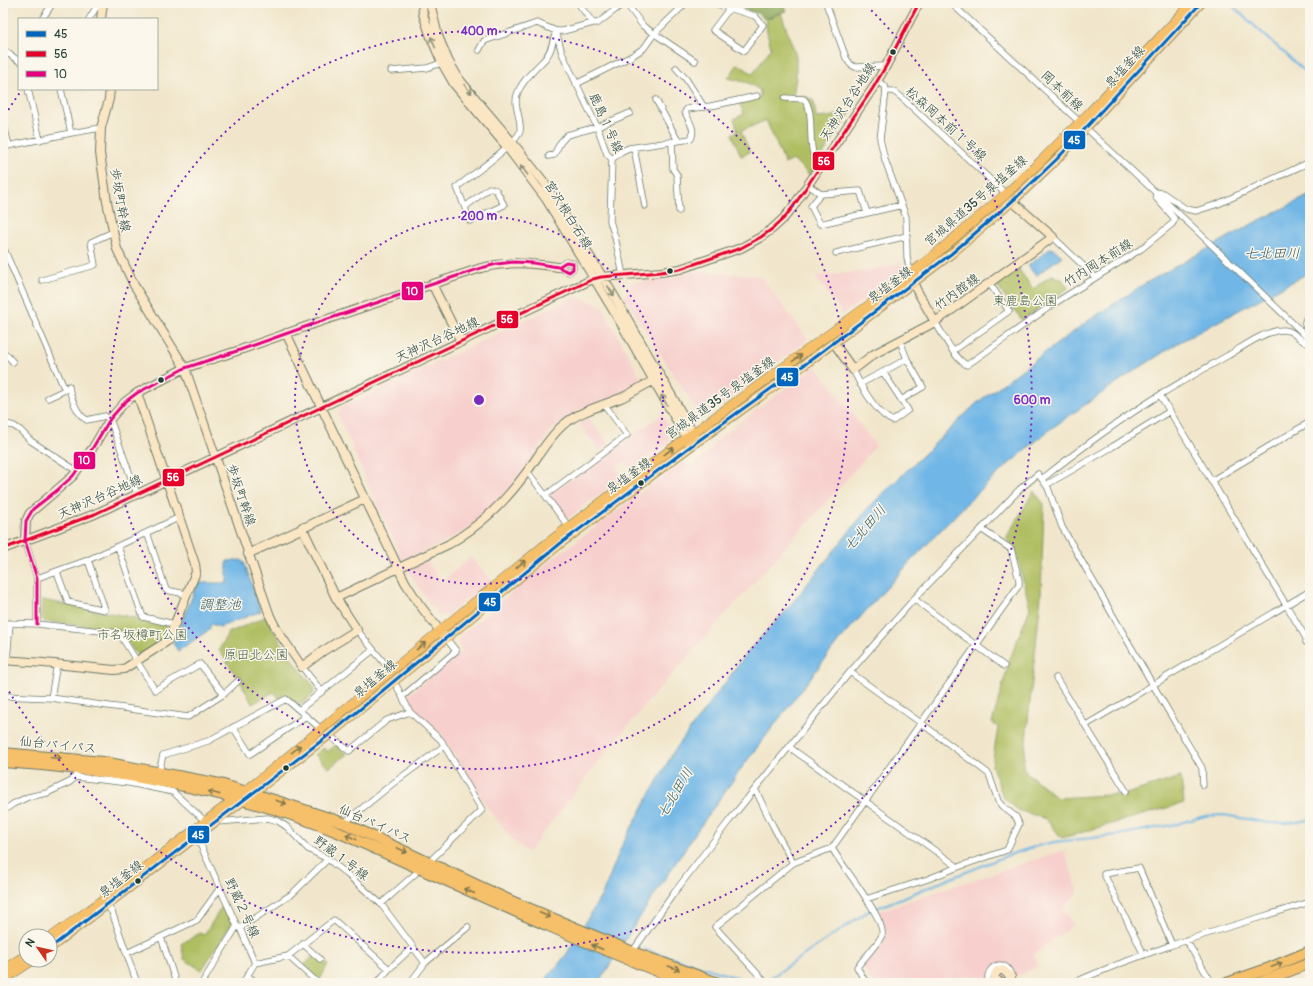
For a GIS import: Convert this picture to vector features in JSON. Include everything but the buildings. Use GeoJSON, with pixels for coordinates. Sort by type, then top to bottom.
{"type":"FeatureCollection","features":[{"type":"Feature","properties":{"kind":"highway","name":"仙台バイパス"},"geometry":{"type":"LineString","coordinates":[[3,753],[103,762],[220,784],[269,807],[313,821],[635,955],[718,983]]}},
{"type":"Feature","properties":{"kind":"highway","name":"仙台バイパス"},"geometry":{"type":"LineString","coordinates":[[3,762],[192,787],[244,796],[344,823],[507,903]]}},
{"type":"Feature","properties":{"kind":"highway"},"geometry":{"type":"LineString","coordinates":[[1227,983],[1267,969],[1310,951]]}},
{"type":"Feature","properties":{"kind":"highway","name":"仙台バイパス"},"geometry":{"type":"LineString","coordinates":[[635,955],[688,983]]}},
{"type":"Feature","properties":{"kind":"highway"},"geometry":{"type":"LineString","coordinates":[[1259,983],[1310,963]]}},
{"type":"Feature","properties":{"kind":"main road","name":"宮城県道35号泉塩釜線"},"geometry":{"type":"LineString","coordinates":[[244,796],[390,671],[443,634],[476,601],[569,527],[692,440],[953,240],[1083,125],[1192,3]]}},
{"type":"Feature","properties":{"kind":"main road","name":"泉塩釜線"},"geometry":{"type":"LineString","coordinates":[[58,941],[105,903],[217,822],[244,796],[329,735],[394,681],[443,634],[692,440],[834,343],[957,249],[1012,201],[1057,158],[1083,125],[1201,3]]}},
{"type":"Feature","properties":{"kind":"main road"},"geometry":{"type":"LineString","coordinates":[[58,933],[105,903],[205,821],[244,796]]}},
{"type":"Feature","properties":{"kind":"main road"},"geometry":{"type":"LineString","coordinates":[[3,970],[18,960]]}},
{"type":"Feature","properties":{"kind":"main road"},"geometry":{"type":"LineString","coordinates":[[3,980],[21,968]]}},
{"type":"Feature","properties":{"kind":"street"},"geometry":{"type":"LineString","coordinates":[[3,9],[7,3]]}},
{"type":"Feature","properties":{"kind":"street"},"geometry":{"type":"LineString","coordinates":[[43,18],[53,3]]}},
{"type":"Feature","properties":{"kind":"street"},"geometry":{"type":"LineString","coordinates":[[90,18],[100,3]]}},
{"type":"Feature","properties":{"kind":"street"},"geometry":{"type":"LineString","coordinates":[[102,18],[103,3]]}},
{"type":"Feature","properties":{"kind":"street"},"geometry":{"type":"LineString","coordinates":[[422,3],[423,14],[432,40],[445,62],[509,144],[544,182],[569,222],[597,278],[653,381],[692,440]]}},
{"type":"Feature","properties":{"kind":"street"},"geometry":{"type":"LineString","coordinates":[[430,3],[445,62]]}},
{"type":"Feature","properties":{"kind":"street"},"geometry":{"type":"LineString","coordinates":[[578,3],[593,23]]}},
{"type":"Feature","properties":{"kind":"street"},"geometry":{"type":"LineString","coordinates":[[479,50],[484,41],[537,23],[556,31],[563,31],[598,23],[625,3],[644,26],[695,61]]}},
{"type":"Feature","properties":{"kind":"street"},"geometry":{"type":"LineString","coordinates":[[674,3],[680,8]]}},
{"type":"Feature","properties":{"kind":"street"},"geometry":{"type":"LineString","coordinates":[[576,84],[632,56],[644,48],[654,34],[686,3]]}},
{"type":"Feature","properties":{"kind":"street"},"geometry":{"type":"LineString","coordinates":[[713,3],[755,16],[763,25],[744,51],[713,30],[729,9]]}},
{"type":"Feature","properties":{"kind":"street"},"geometry":{"type":"LineString","coordinates":[[826,3],[846,58],[850,64],[855,67],[886,66]]}},
{"type":"Feature","properties":{"kind":"street","name":"天神沢台谷地線"},"geometry":{"type":"LineString","coordinates":[[3,549],[25,542],[95,514],[597,278],[680,269],[751,243],[783,220],[877,81],[919,3]]}},
{"type":"Feature","properties":{"kind":"street","name":"岡本前線"},"geometry":{"type":"LineString","coordinates":[[951,3],[1194,228],[1285,318],[1310,340]]}},
{"type":"Feature","properties":{"kind":"street"},"geometry":{"type":"LineString","coordinates":[[465,207],[489,188],[496,190],[504,205],[470,221],[456,187],[509,144],[520,133],[516,99],[518,92],[537,66],[544,61],[551,48],[556,31]]}},
{"type":"Feature","properties":{"kind":"street","name":"鹿島１号線"},"geometry":{"type":"LineString","coordinates":[[556,31],[562,53],[597,127],[607,154],[612,159],[610,221],[623,275]]}},
{"type":"Feature","properties":{"kind":"street"},"geometry":{"type":"LineString","coordinates":[[3,50],[18,60]]}},
{"type":"Feature","properties":{"kind":"street"},"geometry":{"type":"LineString","coordinates":[[391,71],[427,68],[445,62]]}},
{"type":"Feature","properties":{"kind":"street"},"geometry":{"type":"LineString","coordinates":[[676,68],[686,79],[704,107]]}},
{"type":"Feature","properties":{"kind":"street","name":"松森岡本前１号線"},"geometry":{"type":"LineString","coordinates":[[877,81],[885,86],[886,90],[892,91],[900,96],[1006,194]]}},
{"type":"Feature","properties":{"kind":"street"},"geometry":{"type":"LineString","coordinates":[[28,90],[40,140]]}},
{"type":"Feature","properties":{"kind":"street"},"geometry":{"type":"LineString","coordinates":[[61,90],[71,134]]}},
{"type":"Feature","properties":{"kind":"street","name":"歩坂町幹線"},"geometry":{"type":"LineString","coordinates":[[110,90],[101,128],[100,153],[117,249],[134,285],[185,368],[270,616],[280,635],[302,667]]}},
{"type":"Feature","properties":{"kind":"street"},"geometry":{"type":"LineString","coordinates":[[886,90],[880,139],[885,160],[906,217],[907,257],[913,283],[935,322]]}},
{"type":"Feature","properties":{"kind":"street"},"geometry":{"type":"LineString","coordinates":[[612,159],[622,151],[691,139],[694,134],[685,112],[687,109],[757,96]]}},
{"type":"Feature","properties":{"kind":"street"},"geometry":{"type":"LineString","coordinates":[[785,98],[804,99],[808,103],[810,109],[811,136],[814,157],[820,167]]}},
{"type":"Feature","properties":{"kind":"street"},"geometry":{"type":"LineString","coordinates":[[656,100],[675,142],[673,169],[677,175],[679,211]]}},
{"type":"Feature","properties":{"kind":"street"},"geometry":{"type":"LineString","coordinates":[[549,156],[554,154],[560,143],[567,135],[597,127],[630,113]]}},
{"type":"Feature","properties":{"kind":"street"},"geometry":{"type":"LineString","coordinates":[[3,121],[6,147],[101,128]]}},
{"type":"Feature","properties":{"kind":"street"},"geometry":{"type":"LineString","coordinates":[[634,148],[645,206]]}},
{"type":"Feature","properties":{"kind":"street"},"geometry":{"type":"LineString","coordinates":[[1155,192],[1163,192],[1186,209],[1196,211],[1218,204],[1310,162]]}},
{"type":"Feature","properties":{"kind":"street"},"geometry":{"type":"LineString","coordinates":[[808,184],[821,194],[860,191],[867,213]]}},
{"type":"Feature","properties":{"kind":"street","name":"竹内岡本前線"},"geometry":{"type":"LineString","coordinates":[[935,322],[962,363],[968,365],[972,363],[1055,303],[1141,249],[1172,224],[1174,218],[1157,199],[1155,192]]}},
{"type":"Feature","properties":{"kind":"street"},"geometry":{"type":"LineString","coordinates":[[821,194],[811,206],[820,224],[902,205]]}},
{"type":"Feature","properties":{"kind":"street"},"geometry":{"type":"LineString","coordinates":[[1012,201],[1095,277]]}},
{"type":"Feature","properties":{"kind":"street"},"geometry":{"type":"LineString","coordinates":[[42,280],[94,264],[91,242],[113,232]]}},
{"type":"Feature","properties":{"kind":"street"},"geometry":{"type":"LineString","coordinates":[[836,253],[907,236]]}},
{"type":"Feature","properties":{"kind":"street","name":"竹内館線"},"geometry":{"type":"LineString","coordinates":[[853,370],[874,354],[935,322],[1053,237]]}},
{"type":"Feature","properties":{"kind":"street"},"geometry":{"type":"LineString","coordinates":[[4,249],[80,416],[87,420],[105,416],[110,419],[137,494]]}},
{"type":"Feature","properties":{"kind":"street"},"geometry":{"type":"LineString","coordinates":[[37,624],[37,578],[25,542],[26,521],[30,513],[64,485],[77,471],[110,419],[125,402],[137,393],[185,368],[432,284],[497,264],[514,262],[558,267]]}},
{"type":"Feature","properties":{"kind":"street"},"geometry":{"type":"LineString","coordinates":[[597,278],[613,294],[692,440]]}},
{"type":"Feature","properties":{"kind":"street"},"geometry":{"type":"LineString","coordinates":[[432,284],[460,342]]}},
{"type":"Feature","properties":{"kind":"street"},"geometry":{"type":"LineString","coordinates":[[953,351],[1009,311],[989,284]]}},
{"type":"Feature","properties":{"kind":"street"},"geometry":{"type":"LineString","coordinates":[[1310,314],[1304,321],[1310,332]]}},
{"type":"Feature","properties":{"kind":"street"},"geometry":{"type":"LineString","coordinates":[[1042,479],[1077,452],[1160,395],[1264,334],[1286,330],[1310,344]]}},
{"type":"Feature","properties":{"kind":"street"},"geometry":{"type":"LineString","coordinates":[[286,333],[397,568],[412,594],[456,651],[403,696]]}},
{"type":"Feature","properties":{"kind":"street"},"geometry":{"type":"LineString","coordinates":[[900,341],[907,359],[923,387],[901,400]]}},
{"type":"Feature","properties":{"kind":"street"},"geometry":{"type":"LineString","coordinates":[[834,343],[853,370],[865,394],[887,419],[893,422],[908,410],[884,372]]}},
{"type":"Feature","properties":{"kind":"street"},"geometry":{"type":"LineString","coordinates":[[3,351],[13,362]]}},
{"type":"Feature","properties":{"kind":"street"},"geometry":{"type":"LineString","coordinates":[[860,384],[907,359]]}},
{"type":"Feature","properties":{"kind":"street"},"geometry":{"type":"LineString","coordinates":[[336,598],[449,544],[466,534],[500,506],[554,433],[563,425],[584,412],[621,398],[653,381]]}},
{"type":"Feature","properties":{"kind":"street"},"geometry":{"type":"LineString","coordinates":[[48,398],[68,388]]}},
{"type":"Feature","properties":{"kind":"street"},"geometry":{"type":"LineString","coordinates":[[10,623],[5,660],[114,670],[124,669],[138,662],[166,642],[169,638],[196,572],[195,564],[137,393]]}},
{"type":"Feature","properties":{"kind":"street"},"geometry":{"type":"LineString","coordinates":[[1160,395],[1287,605],[1306,638],[1306,642]]}},
{"type":"Feature","properties":{"kind":"street"},"geometry":{"type":"LineString","coordinates":[[546,495],[627,435],[604,404]]}},
{"type":"Feature","properties":{"kind":"street"},"geometry":{"type":"LineString","coordinates":[[1046,485],[1170,411]]}},
{"type":"Feature","properties":{"kind":"street"},"geometry":{"type":"LineString","coordinates":[[1212,481],[1310,422]]}},
{"type":"Feature","properties":{"kind":"street"},"geometry":{"type":"LineString","coordinates":[[3,423],[14,426],[31,441],[77,471]]}},
{"type":"Feature","properties":{"kind":"street"},"geometry":{"type":"LineString","coordinates":[[527,471],[569,527]]}},
{"type":"Feature","properties":{"kind":"street"},"geometry":{"type":"LineString","coordinates":[[635,955],[702,855],[850,672],[914,599],[1020,489],[1038,474],[1048,488],[1062,527],[1202,768],[1203,786]]}},
{"type":"Feature","properties":{"kind":"street"},"geometry":{"type":"LineString","coordinates":[[248,554],[302,527],[365,499]]}},
{"type":"Feature","properties":{"kind":"street"},"geometry":{"type":"LineString","coordinates":[[37,578],[88,560],[180,517]]}},
{"type":"Feature","properties":{"kind":"street"},"geometry":{"type":"LineString","coordinates":[[302,527],[336,598],[357,630],[390,671]]}},
{"type":"Feature","properties":{"kind":"street"},"geometry":{"type":"LineString","coordinates":[[764,981],[715,927],[793,863],[832,848],[1019,585],[1019,580],[1010,550],[982,528]]}},
{"type":"Feature","properties":{"kind":"street"},"geometry":{"type":"LineString","coordinates":[[147,532],[166,590],[186,594]]}},
{"type":"Feature","properties":{"kind":"street"},"geometry":{"type":"LineString","coordinates":[[118,547],[143,617],[174,624]]}},
{"type":"Feature","properties":{"kind":"street"},"geometry":{"type":"LineString","coordinates":[[57,572],[68,602],[105,610],[88,560]]}},
{"type":"Feature","properties":{"kind":"street"},"geometry":{"type":"LineString","coordinates":[[1086,726],[1310,591]]}},
{"type":"Feature","properties":{"kind":"street"},"geometry":{"type":"LineString","coordinates":[[914,599],[977,644],[1004,666]]}},
{"type":"Feature","properties":{"kind":"street"},"geometry":{"type":"LineString","coordinates":[[3,623],[37,624],[119,633],[155,690],[200,664],[224,694]]}},
{"type":"Feature","properties":{"kind":"street"},"geometry":{"type":"LineString","coordinates":[[322,692],[302,667],[323,651],[357,630]]}},
{"type":"Feature","properties":{"kind":"street"},"geometry":{"type":"LineString","coordinates":[[299,710],[373,650]]}},
{"type":"Feature","properties":{"kind":"street"},"geometry":{"type":"LineString","coordinates":[[51,698],[57,664]]}},
{"type":"Feature","properties":{"kind":"street"},"geometry":{"type":"LineString","coordinates":[[850,672],[989,774],[998,801],[1016,817],[1020,824],[1007,850],[867,900]]}},
{"type":"Feature","properties":{"kind":"street"},"geometry":{"type":"LineString","coordinates":[[1056,678],[1126,791]]}},
{"type":"Feature","properties":{"kind":"street"},"geometry":{"type":"LineString","coordinates":[[3,696],[51,698],[188,717],[224,694],[238,681]]}},
{"type":"Feature","properties":{"kind":"street"},"geometry":{"type":"LineString","coordinates":[[394,681],[410,712],[441,740],[482,810],[433,858]]}},
{"type":"Feature","properties":{"kind":"street"},"geometry":{"type":"LineString","coordinates":[[159,772],[164,755],[208,740],[286,699],[321,729]]}},
{"type":"Feature","properties":{"kind":"street"},"geometry":{"type":"LineString","coordinates":[[329,735],[349,751],[387,720],[410,712]]}},
{"type":"Feature","properties":{"kind":"street"},"geometry":{"type":"LineString","coordinates":[[233,727],[250,754],[306,716]]}},
{"type":"Feature","properties":{"kind":"street"},"geometry":{"type":"LineString","coordinates":[[344,823],[392,784],[444,746]]}},
{"type":"Feature","properties":{"kind":"street"},"geometry":{"type":"LineString","coordinates":[[789,747],[958,867]]}},
{"type":"Feature","properties":{"kind":"street"},"geometry":{"type":"LineString","coordinates":[[3,811],[13,804],[28,797],[47,793],[70,782],[78,773],[173,792],[205,821]]}},
{"type":"Feature","properties":{"kind":"street"},"geometry":{"type":"LineString","coordinates":[[755,789],[793,863]]}},
{"type":"Feature","properties":{"kind":"street","name":"野蔵１号線"},"geometry":{"type":"LineString","coordinates":[[217,822],[268,818],[278,821],[287,827],[308,849],[328,859],[348,874],[381,904],[425,963]]}},
{"type":"Feature","properties":{"kind":"street","name":"野蔵２号線"},"geometry":{"type":"LineString","coordinates":[[197,837],[255,964]]}},
{"type":"Feature","properties":{"kind":"street"},"geometry":{"type":"LineString","coordinates":[[832,848],[867,900],[882,927],[882,936],[858,967],[866,983]]}},
{"type":"Feature","properties":{"kind":"street"},"geometry":{"type":"LineString","coordinates":[[202,983],[239,927],[292,894],[328,859]]}},
{"type":"Feature","properties":{"kind":"street"},"geometry":{"type":"LineString","coordinates":[[1144,954],[1104,874],[1139,868],[1172,945]]}},
{"type":"Feature","properties":{"kind":"street"},"geometry":{"type":"LineString","coordinates":[[381,904],[415,874]]}},
{"type":"Feature","properties":{"kind":"street"},"geometry":{"type":"LineString","coordinates":[[127,953],[197,920],[220,888]]}},
{"type":"Feature","properties":{"kind":"street"},"geometry":{"type":"LineString","coordinates":[[1073,983],[1144,954],[1310,902]]}},
{"type":"Feature","properties":{"kind":"street"},"geometry":{"type":"LineString","coordinates":[[105,903],[112,912],[137,983]]}},
{"type":"Feature","properties":{"kind":"street"},"geometry":{"type":"LineString","coordinates":[[243,983],[255,964],[288,956],[334,920],[389,969]]}},
{"type":"Feature","properties":{"kind":"street"},"geometry":{"type":"LineString","coordinates":[[410,983],[425,963],[468,927]]}},
{"type":"Feature","properties":{"kind":"street"},"geometry":{"type":"LineString","coordinates":[[161,937],[176,983]]}},
{"type":"Feature","properties":{"kind":"street"},"geometry":{"type":"LineString","coordinates":[[1186,940],[1212,983]]}},
{"type":"Feature","properties":{"kind":"street"},"geometry":{"type":"LineString","coordinates":[[303,944],[320,959]]}},
{"type":"Feature","properties":{"kind":"street"},"geometry":{"type":"LineString","coordinates":[[377,983],[389,969],[413,947]]}},
{"type":"Feature","properties":{"kind":"street"},"geometry":{"type":"LineString","coordinates":[[288,956],[318,983]]}},
{"type":"Feature","properties":{"kind":"street"},"geometry":{"type":"LineString","coordinates":[[989,983],[988,972],[996,966],[1001,965],[1009,970],[1013,980]]}},
{"type":"Feature","properties":{"kind":"street"},"geometry":{"type":"LineString","coordinates":[[1002,983],[995,979],[995,975],[998,970],[1004,970],[1013,980]]}},
{"type":"Feature","properties":{"kind":"street"},"geometry":{"type":"LineString","coordinates":[[247,976],[258,983]]}},
{"type":"Feature","properties":{"kind":"shaded area"},"geometry":{"type":"Polygon","coordinates":[[[900,263],[905,269],[843,314],[815,276],[866,271],[900,263]]]}},
{"type":"Feature","properties":{"kind":"shaded area"},"geometry":{"type":"Polygon","coordinates":[[[699,270],[702,272],[761,276],[808,340],[709,413],[698,412],[624,297],[632,282],[671,279],[699,270]]]}},
{"type":"Feature","properties":{"kind":"shaded area"},"geometry":{"type":"Polygon","coordinates":[[[575,297],[601,305],[641,378],[640,383],[608,399],[574,413],[552,430],[499,502],[472,526],[449,540],[406,560],[401,559],[338,415],[340,408],[575,297]]]}},
{"type":"Feature","properties":{"kind":"shaded area"},"geometry":{"type":"Polygon","coordinates":[[[816,366],[876,446],[658,690],[605,753],[528,853],[512,839],[487,807],[441,734],[414,711],[407,696],[462,651],[458,645],[459,637],[548,562],[682,463],[692,465],[710,451],[716,440],[816,366]]]}},
{"type":"Feature","properties":{"kind":"shaded area"},"geometry":{"type":"Polygon","coordinates":[[[662,414],[671,431],[669,443],[632,470],[625,461],[616,468],[623,477],[567,519],[551,497],[551,494],[662,414]]]}},
{"type":"Feature","properties":{"kind":"shaded area"},"geometry":{"type":"Polygon","coordinates":[[[587,416],[609,444],[600,451],[580,425],[587,416]]]}},
{"type":"Feature","properties":{"kind":"shaded area"},"geometry":{"type":"Polygon","coordinates":[[[471,557],[491,580],[447,616],[439,615],[408,571],[410,568],[426,559],[441,582],[471,557]]]}},
{"type":"Feature","properties":{"kind":"shaded area"},"geometry":{"type":"Polygon","coordinates":[[[1064,850],[1078,891],[1063,909],[1073,925],[1034,954],[1038,967],[999,983],[971,983],[972,975],[962,977],[959,983],[871,983],[862,964],[887,935],[879,911],[1064,850]]]}},
{"type":"Feature","properties":{"kind":"green space"},"geometry":{"type":"Polygon","coordinates":[[[724,3],[782,3],[786,11],[764,19],[760,14],[724,3]]]}},
{"type":"Feature","properties":{"kind":"green space"},"geometry":{"type":"Polygon","coordinates":[[[781,13],[796,56],[796,77],[793,96],[806,97],[814,101],[816,118],[829,117],[851,112],[809,175],[792,160],[785,164],[766,120],[741,131],[750,152],[741,156],[732,134],[738,131],[734,119],[744,114],[739,102],[760,97],[760,90],[748,83],[728,78],[738,64],[753,74],[771,48],[766,27],[767,19],[781,13]]]}},
{"type":"Feature","properties":{"kind":"green space","name":"東鹿島公園"},"geometry":{"type":"Polygon","coordinates":[[[1017,267],[1033,289],[1052,275],[1062,279],[1068,288],[1022,320],[997,286],[998,281],[1017,267]]]}},
{"type":"Feature","properties":{"kind":"green space"},"geometry":{"type":"Polygon","coordinates":[[[1034,491],[1044,504],[1041,596],[1023,769],[1057,798],[1126,794],[1181,777],[1184,803],[1062,838],[1046,819],[1018,810],[1003,797],[992,766],[998,727],[992,723],[1010,659],[1030,608],[1015,548],[1006,538],[1034,491]]]}},
{"type":"Feature","properties":{"kind":"green space","name":"市名坂樽町公園"},"geometry":{"type":"Polygon","coordinates":[[[42,600],[141,619],[166,625],[168,629],[163,639],[141,654],[136,654],[118,630],[43,621],[41,618],[42,600]]]}},
{"type":"Feature","properties":{"kind":"green space","name":"原田北公園"},"geometry":{"type":"Polygon","coordinates":[[[267,616],[276,635],[294,662],[314,687],[313,694],[303,703],[295,703],[287,696],[280,699],[274,692],[252,704],[244,688],[219,650],[228,633],[267,616]]]}},
{"type":"Feature","properties":{"kind":"green space"},"geometry":{"type":"Polygon","coordinates":[[[336,745],[347,754],[329,768],[315,755],[324,748],[327,752],[336,745]]]}},
{"type":"Feature","properties":{"kind":"green space"},"geometry":{"type":"Polygon","coordinates":[[[223,905],[232,923],[201,971],[184,959],[181,944],[200,933],[204,935],[223,905]]]}},
{"type":"Feature","properties":{"kind":"green space"},"geometry":{"type":"Polygon","coordinates":[[[314,956],[328,964],[319,980],[304,965],[314,956]]]}},
{"type":"Feature","properties":{"kind":"water","name":"七北田川"},"geometry":{"type":"Polygon","coordinates":[[[1310,195],[1310,272],[1178,343],[1125,377],[1049,430],[1004,468],[968,502],[909,563],[838,642],[743,766],[692,838],[603,976],[596,983],[543,983],[566,955],[603,893],[622,845],[674,751],[751,648],[785,612],[869,507],[978,402],[1088,321],[1144,284],[1254,223],[1310,195]]]}},
{"type":"Feature","properties":{"kind":"water"},"geometry":{"type":"Polygon","coordinates":[[[1051,248],[1062,256],[1036,276],[1029,265],[1051,248]]]}},
{"type":"Feature","properties":{"kind":"water","name":"調整池"},"geometry":{"type":"Polygon","coordinates":[[[241,560],[244,562],[261,611],[220,627],[211,624],[209,630],[178,651],[173,643],[198,583],[227,583],[227,561],[241,560]]]}},
{"type":"Feature","properties":{"kind":"waterway"},"geometry":{"type":"LineString","coordinates":[[1229,3],[1310,76]]}},
{"type":"Feature","properties":{"kind":"waterway"},"geometry":{"type":"LineString","coordinates":[[766,981],[867,912],[1006,856],[1037,846],[1054,842],[1118,835],[1177,824],[1205,816],[1224,815],[1269,823],[1287,823],[1310,820]]}},
{"type":"Feature","properties":{"kind":"waterway"},"geometry":{"type":"LineString","coordinates":[[644,949],[754,983]]}},
{"type":"Feature","properties":{"kind":"waterway"},"geometry":{"type":"LineString","coordinates":[[600,977],[608,983]]}},
{"type":"Feature","properties":{"kind":"transit line","name":"56"},"geometry":{"type":"LineString","coordinates":[[3,549],[95,514],[593,279],[680,269],[741,248],[761,237],[783,219],[793,207],[873,88],[919,3]]}},
{"type":"Feature","properties":{"kind":"transit line","name":"45"},"geometry":{"type":"LineString","coordinates":[[58,942],[329,735],[561,543],[691,446],[804,365],[951,254],[1017,197],[1057,159],[1201,3]]}},
{"type":"Feature","properties":{"kind":"transit line","name":"10"},"geometry":{"type":"LineString","coordinates":[[37,624],[37,578],[25,541],[26,521],[33,509],[73,476],[92,449],[110,419],[125,402],[137,393],[185,368],[481,268],[514,262],[558,267],[569,272],[573,269],[573,263],[566,262],[558,267]]}}]}
